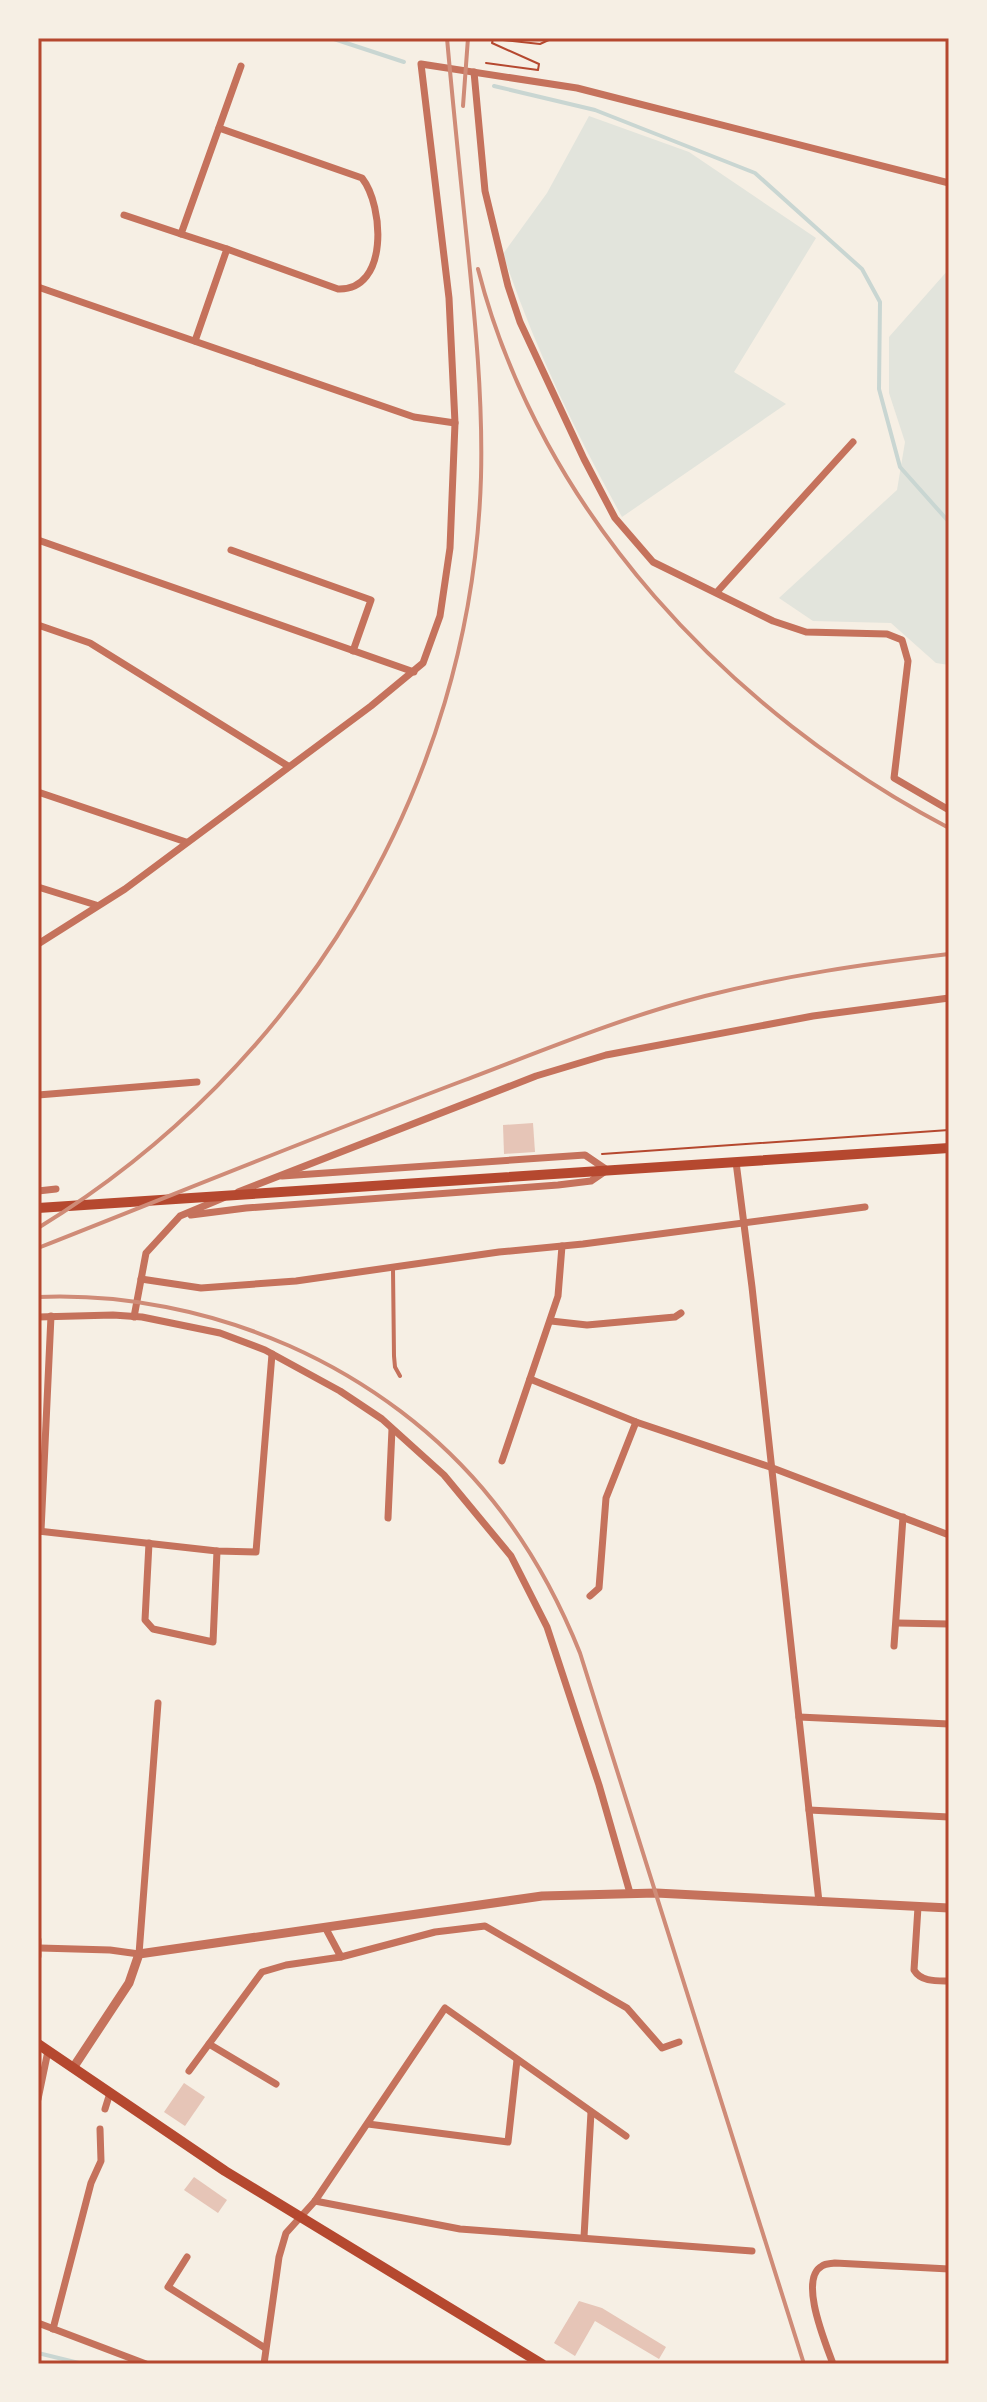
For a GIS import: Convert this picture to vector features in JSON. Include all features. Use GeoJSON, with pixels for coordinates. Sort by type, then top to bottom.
{"type":"FeatureCollection","features":[{"type":"Feature","properties":{"kind":"main road"},"geometry":{"type":"LineString","coordinates":[[38,1208],[949,1148]]}},
{"type":"Feature","properties":{"kind":"main road"},"geometry":{"type":"LineString","coordinates":[[38,2044],[225,2171],[530,2361],[542,2364]]}},
{"type":"Feature","properties":{"kind":"street"},"geometry":{"type":"LineString","coordinates":[[38,944],[125,889],[371,706],[423,663],[440,616],[450,548],[455,423],[449,298],[421,64],[577,88],[949,183]]}},
{"type":"Feature","properties":{"kind":"street"},"geometry":{"type":"LineString","coordinates":[[181,234],[241,66]]}},
{"type":"Feature","properties":{"kind":"street"},"geometry":{"type":"LineString","coordinates":[[474,72],[485,191],[508,286],[520,322],[579,450],[615,518],[653,562],[773,621],[806,632],[887,634],[902,640],[908,661],[894,778],[949,810]]}},
{"type":"Feature","properties":{"kind":"street"},"geometry":{"type":"LineString","coordinates":[[124,215],[338,289],[352,289],[364,282],[378,251],[379,238],[370,188],[362,178],[219,128]]}},
{"type":"Feature","properties":{"kind":"street"},"geometry":{"type":"LineString","coordinates":[[195,341],[227,249]]}},
{"type":"Feature","properties":{"kind":"street"},"geometry":{"type":"LineString","coordinates":[[38,287],[414,417],[455,423]]}},
{"type":"Feature","properties":{"kind":"street"},"geometry":{"type":"LineString","coordinates":[[717,592],[853,442]]}},
{"type":"Feature","properties":{"kind":"street"},"geometry":{"type":"LineString","coordinates":[[38,540],[414,672]]}},
{"type":"Feature","properties":{"kind":"street"},"geometry":{"type":"LineString","coordinates":[[231,550],[371,600],[353,651]]}},
{"type":"Feature","properties":{"kind":"street"},"geometry":{"type":"LineString","coordinates":[[38,625],[90,643],[288,766]]}},
{"type":"Feature","properties":{"kind":"street"},"geometry":{"type":"LineString","coordinates":[[38,792],[186,842]]}},
{"type":"Feature","properties":{"kind":"street"},"geometry":{"type":"LineString","coordinates":[[38,887],[96,905]]}},
{"type":"Feature","properties":{"kind":"street"},"geometry":{"type":"LineString","coordinates":[[134,1317],[146,1253],[180,1216],[275,1176],[536,1076],[606,1055],[813,1016],[949,998]]}},
{"type":"Feature","properties":{"kind":"street"},"geometry":{"type":"LineString","coordinates":[[38,1095],[197,1082]]}},
{"type":"Feature","properties":{"kind":"street"},"geometry":{"type":"LineString","coordinates":[[180,1216],[246,1208],[558,1185],[591,1181],[607,1170],[585,1155],[275,1176]]}},
{"type":"Feature","properties":{"kind":"street"},"geometry":{"type":"LineString","coordinates":[[736,1162],[819,1902]]}},
{"type":"Feature","properties":{"kind":"street"},"geometry":{"type":"LineString","coordinates":[[38,1191],[56,1189]]}},
{"type":"Feature","properties":{"kind":"street"},"geometry":{"type":"LineString","coordinates":[[141,1279],[201,1288],[296,1281],[499,1252],[865,1207]]}},
{"type":"Feature","properties":{"kind":"street"},"geometry":{"type":"LineString","coordinates":[[502,1461],[551,1321],[560,1284],[562,1246]]}},
{"type":"Feature","properties":{"kind":"street"},"geometry":{"type":"LineString","coordinates":[[551,1321],[587,1325],[675,1317],[681,1313]]}},
{"type":"Feature","properties":{"kind":"street"},"geometry":{"type":"LineString","coordinates":[[51,1316],[40,1531],[217,1551],[256,1552],[272,1354]]}},
{"type":"Feature","properties":{"kind":"street"},"geometry":{"type":"LineString","coordinates":[[38,1317],[134,1317],[220,1333],[272,1354],[340,1391],[392,1429],[444,1475],[511,1556],[547,1627],[599,1785],[630,1893]]}},
{"type":"Feature","properties":{"kind":"street"},"geometry":{"type":"LineString","coordinates":[[530,1379],[636,1422],[770,1467],[949,1535]]}},
{"type":"Feature","properties":{"kind":"street"},"geometry":{"type":"LineString","coordinates":[[590,1596],[599,1588],[606,1498],[636,1422]]}},
{"type":"Feature","properties":{"kind":"street"},"geometry":{"type":"LineString","coordinates":[[388,1518],[392,1429]]}},
{"type":"Feature","properties":{"kind":"street"},"geometry":{"type":"LineString","coordinates":[[894,1646],[903,1517]]}},
{"type":"Feature","properties":{"kind":"street"},"geometry":{"type":"LineString","coordinates":[[149,1543],[145,1620],[153,1629],[213,1642],[217,1551]]}},
{"type":"Feature","properties":{"kind":"street"},"geometry":{"type":"LineString","coordinates":[[897,1623],[949,1624]]}},
{"type":"Feature","properties":{"kind":"street"},"geometry":{"type":"LineString","coordinates":[[73,2068],[129,1983],[139,1954],[158,1703]]}},
{"type":"Feature","properties":{"kind":"street"},"geometry":{"type":"LineString","coordinates":[[799,1717],[949,1724]]}},
{"type":"Feature","properties":{"kind":"street"},"geometry":{"type":"LineString","coordinates":[[809,1810],[949,1817]]}},
{"type":"Feature","properties":{"kind":"street"},"geometry":{"type":"LineString","coordinates":[[39,1948],[139,1954],[542,1896],[630,1893],[949,1908]]}},
{"type":"Feature","properties":{"kind":"street"},"geometry":{"type":"LineString","coordinates":[[918,1907],[914,1970],[917,1976],[928,1980],[949,1981]]}},
{"type":"Feature","properties":{"kind":"street"},"geometry":{"type":"LineString","coordinates":[[189,2071],[262,1972],[286,1965],[341,1957],[435,1932],[485,1926],[627,2008],[662,2048],[679,2042]]}},
{"type":"Feature","properties":{"kind":"street"},"geometry":{"type":"LineString","coordinates":[[325,1927],[341,1957]]}},
{"type":"Feature","properties":{"kind":"street"},"geometry":{"type":"LineString","coordinates":[[264,2364],[279,2257],[286,2233],[315,2201],[445,2008],[626,2136]]}},
{"type":"Feature","properties":{"kind":"street"},"geometry":{"type":"LineString","coordinates":[[209,2044],[276,2084]]}},
{"type":"Feature","properties":{"kind":"street"},"geometry":{"type":"LineString","coordinates":[[38,2099],[48,2051]]}},
{"type":"Feature","properties":{"kind":"street"},"geometry":{"type":"LineString","coordinates":[[368,2124],[508,2142],[517,2060]]}},
{"type":"Feature","properties":{"kind":"street"},"geometry":{"type":"LineString","coordinates":[[105,2109],[110,2093]]}},
{"type":"Feature","properties":{"kind":"street"},"geometry":{"type":"LineString","coordinates":[[584,2237],[591,2112]]}},
{"type":"Feature","properties":{"kind":"street"},"geometry":{"type":"LineString","coordinates":[[53,2329],[91,2183],[101,2161],[100,2129]]}},
{"type":"Feature","properties":{"kind":"street"},"geometry":{"type":"LineString","coordinates":[[315,2201],[460,2229],[752,2251]]}},
{"type":"Feature","properties":{"kind":"street"},"geometry":{"type":"LineString","coordinates":[[187,2257],[168,2287],[265,2348]]}},
{"type":"Feature","properties":{"kind":"street"},"geometry":{"type":"LineString","coordinates":[[833,2364],[812,2297],[815,2274],[822,2266],[835,2263],[949,2269]]}},
{"type":"Feature","properties":{"kind":"street"},"geometry":{"type":"LineString","coordinates":[[38,2323],[146,2364]]}},
{"type":"Feature","properties":{"kind":"lane"},"geometry":{"type":"LineString","coordinates":[[393,1269],[394,1356],[400,1376]]}},
{"type":"Feature","properties":{"kind":"path"},"geometry":{"type":"LineString","coordinates":[[486,72],[486,62],[538,70],[539,64],[492,43],[493,39],[540,44],[553,38]]}},
{"type":"Feature","properties":{"kind":"path"},"geometry":{"type":"LineString","coordinates":[[585,1155],[949,1130]]}},
{"type":"Feature","properties":{"kind":"shaded area"},"geometry":{"type":"Polygon","coordinates":[[[589,116],[689,152],[816,238],[734,372],[786,404],[622,517],[556,388],[503,254],[547,193],[589,116]]]}},
{"type":"Feature","properties":{"kind":"shaded area"},"geometry":{"type":"Polygon","coordinates":[[[949,269],[949,665],[936,663],[891,623],[813,621],[779,598],[897,490],[905,442],[889,393],[889,337],[949,269]]]}},
{"type":"Feature","properties":{"kind":"building"},"geometry":{"type":"Polygon","coordinates":[[[533,1123],[535,1152],[504,1154],[503,1125],[533,1123]]]}},
{"type":"Feature","properties":{"kind":"building"},"geometry":{"type":"Polygon","coordinates":[[[184,2083],[205,2097],[185,2126],[164,2112],[184,2083]]]}},
{"type":"Feature","properties":{"kind":"building"},"geometry":{"type":"Polygon","coordinates":[[[194,2177],[227,2200],[218,2213],[184,2190],[194,2177]]]}},
{"type":"Feature","properties":{"kind":"building"},"geometry":{"type":"Polygon","coordinates":[[[579,2301],[602,2308],[666,2347],[659,2359],[595,2321],[575,2356],[554,2343],[579,2301]]]}},
{"type":"Feature","properties":{"kind":"waterway"},"geometry":{"type":"LineString","coordinates":[[331,38],[404,62]]}},
{"type":"Feature","properties":{"kind":"waterway"},"geometry":{"type":"LineString","coordinates":[[494,86],[595,110],[755,173],[862,269],[880,302],[879,389],[900,467],[949,522]]}},
{"type":"Feature","properties":{"kind":"waterway"},"geometry":{"type":"LineString","coordinates":[[38,2353],[83,2364]]}},
{"type":"Feature","properties":{"kind":"railway"},"geometry":{"type":"LineString","coordinates":[[38,1228],[132,1162],[216,1087],[291,1002],[354,908],[406,808],[445,702],[470,591],[481,477],[480,388],[447,38]]}},
{"type":"Feature","properties":{"kind":"railway"},"geometry":{"type":"LineString","coordinates":[[463,106],[468,38]]}},
{"type":"Feature","properties":{"kind":"railway"},"geometry":{"type":"LineString","coordinates":[[478,269],[507,358],[547,443],[597,522],[655,596],[720,665],[792,726],[868,781],[949,828]]}},
{"type":"Feature","properties":{"kind":"railway"},"geometry":{"type":"LineString","coordinates":[[38,1248],[411,1100],[644,1014],[766,982],[949,954]]}},
{"type":"Feature","properties":{"kind":"railway"},"geometry":{"type":"LineString","coordinates":[[38,1297],[102,1298],[166,1307],[229,1323],[289,1346],[347,1375],[400,1411],[449,1453],[493,1501],[519,1536],[542,1574],[580,1653],[804,2364]]}}]}
